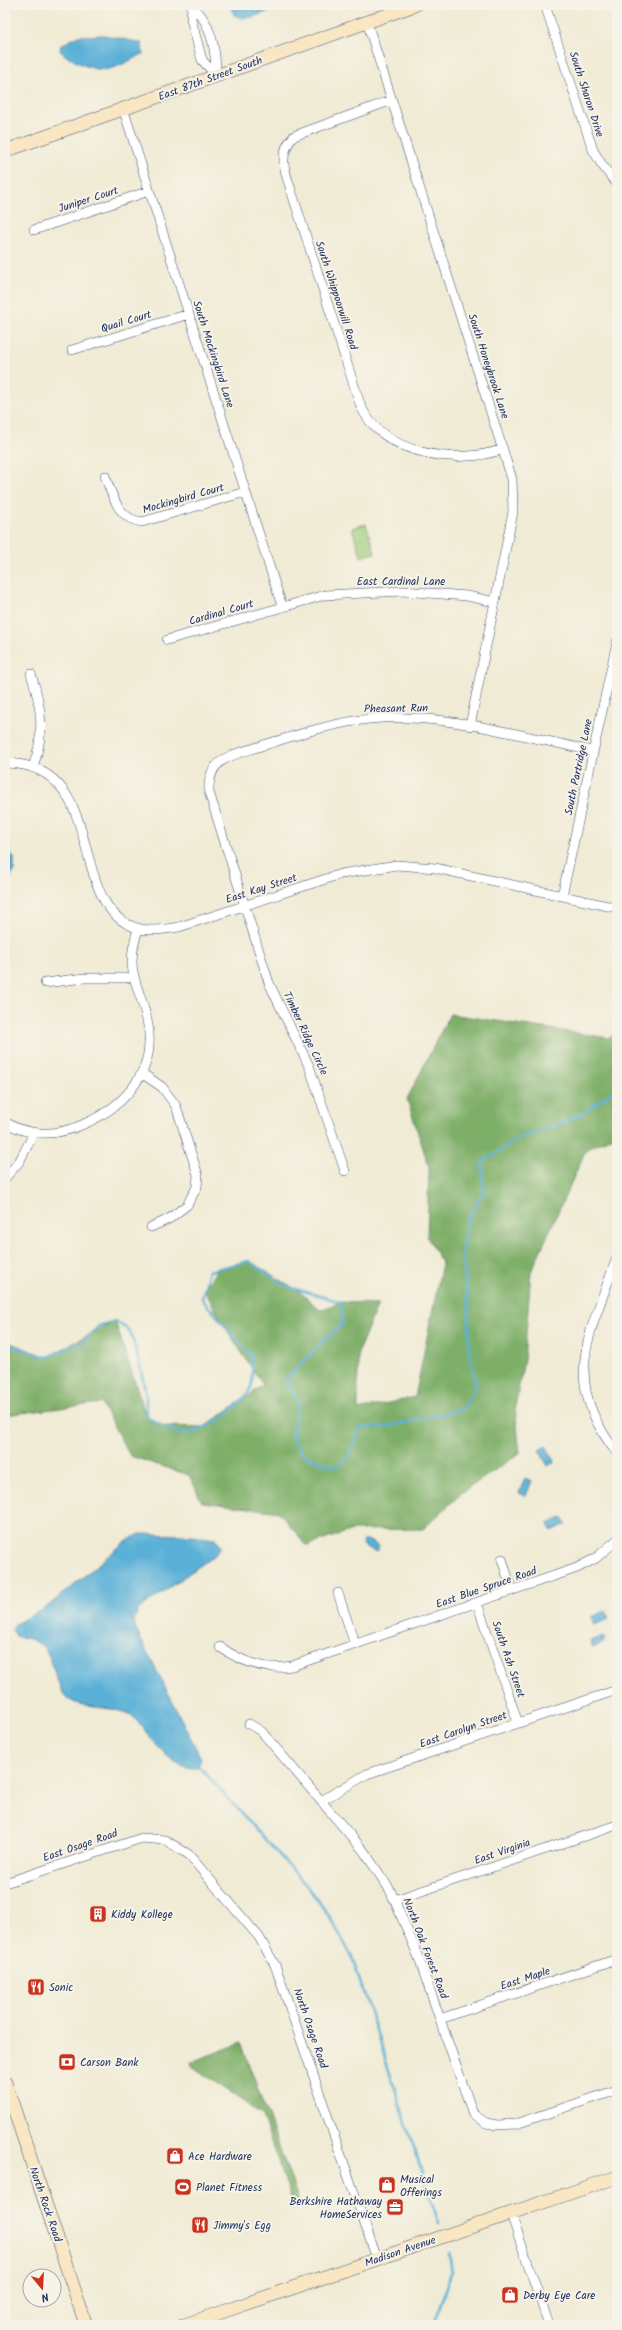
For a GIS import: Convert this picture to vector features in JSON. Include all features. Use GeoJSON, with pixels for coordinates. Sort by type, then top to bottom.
{"type":"FeatureCollection","features":[{"type":"Feature","properties":{"kind":"main road","name":"East 87th Street South"},"geometry":{"type":"LineString","coordinates":[[5,151],[415,5]]}},
{"type":"Feature","properties":{"kind":"main road","name":"North Rock Road"},"geometry":{"type":"LineString","coordinates":[[5,2082],[86,2325]]}},
{"type":"Feature","properties":{"kind":"main road","name":"Madison Avenue"},"geometry":{"type":"LineString","coordinates":[[184,2325],[617,2177]]}},
{"type":"Feature","properties":{"kind":"street","name":"South Sharon Drive"},"geometry":{"type":"LineString","coordinates":[[545,5],[591,146],[602,165],[617,184]]}},
{"type":"Feature","properties":{"kind":"street"},"geometry":{"type":"LineString","coordinates":[[191,6],[191,19],[202,60],[216,76]]}},
{"type":"Feature","properties":{"kind":"street"},"geometry":{"type":"LineString","coordinates":[[191,6],[202,16],[205,24],[216,56],[216,76]]}},
{"type":"Feature","properties":{"kind":"street","name":"South Honeybrook Lane"},"geometry":{"type":"LineString","coordinates":[[367,22],[512,479],[513,512],[470,726]]}},
{"type":"Feature","properties":{"kind":"street","name":"South Whippoorwill Road"},"geometry":{"type":"LineString","coordinates":[[392,100],[298,134],[285,148],[284,168],[360,404],[368,421],[390,440],[426,451],[460,457],[479,456],[503,449]]}},
{"type":"Feature","properties":{"kind":"street","name":"South Mockingbird Lane"},"geometry":{"type":"LineString","coordinates":[[123,108],[282,606]]}},
{"type":"Feature","properties":{"kind":"street","name":"Juniper Court"},"geometry":{"type":"LineString","coordinates":[[34,230],[149,191]]}},
{"type":"Feature","properties":{"kind":"street","name":"Quail Court"},"geometry":{"type":"LineString","coordinates":[[72,350],[188,314]]}},
{"type":"Feature","properties":{"kind":"street","name":"Mockingbird Court"},"geometry":{"type":"LineString","coordinates":[[105,476],[119,509],[130,519],[142,522],[245,492]]}},
{"type":"Feature","properties":{"kind":"street","name":"East Cardinal Lane"},"geometry":{"type":"LineString","coordinates":[[282,606],[325,595],[381,590],[440,592],[495,602]]}},
{"type":"Feature","properties":{"kind":"street","name":"Cardinal Court"},"geometry":{"type":"LineString","coordinates":[[167,640],[282,606]]}},
{"type":"Feature","properties":{"kind":"street","name":"South Partridge Lane"},"geometry":{"type":"LineString","coordinates":[[562,896],[617,642]]}},
{"type":"Feature","properties":{"kind":"street"},"geometry":{"type":"LineString","coordinates":[[31,674],[38,696],[42,727],[41,741],[33,767]]}},
{"type":"Feature","properties":{"kind":"street","name":"Pheasant Run"},"geometry":{"type":"LineString","coordinates":[[210,775],[214,768],[227,758],[311,730],[344,723],[404,718],[448,721],[593,751]]}},
{"type":"Feature","properties":{"kind":"street","name":"East Kay Street"},"geometry":{"type":"LineString","coordinates":[[5,762],[21,763],[33,767],[53,779],[68,797],[104,901],[118,918],[138,929],[162,930],[179,927],[341,874],[397,865],[435,868],[617,908]]}},
{"type":"Feature","properties":{"kind":"street","name":"Timber Ridge Circle"},"geometry":{"type":"LineString","coordinates":[[210,775],[208,792],[269,983],[309,1066],[345,1171]]}},
{"type":"Feature","properties":{"kind":"street"},"geometry":{"type":"LineString","coordinates":[[5,1122],[21,1131],[34,1133],[59,1132],[72,1129],[103,1115],[127,1096],[143,1074],[148,1058],[150,1032],[133,978],[132,957],[138,929]]}},
{"type":"Feature","properties":{"kind":"street"},"geometry":{"type":"LineString","coordinates":[[45,983],[85,978],[133,978]]}},
{"type":"Feature","properties":{"kind":"street"},"geometry":{"type":"LineString","coordinates":[[143,1074],[162,1087],[176,1106],[198,1175],[197,1187],[187,1205],[169,1219],[151,1227]]}},
{"type":"Feature","properties":{"kind":"street"},"geometry":{"type":"LineString","coordinates":[[5,1178],[19,1162],[34,1133]]}},
{"type":"Feature","properties":{"kind":"street"},"geometry":{"type":"LineString","coordinates":[[617,1257],[586,1346],[583,1371],[585,1392],[592,1415],[600,1431],[617,1453]]}},
{"type":"Feature","properties":{"kind":"street","name":"East Blue Spruce Road"},"geometry":{"type":"LineString","coordinates":[[220,1647],[246,1662],[262,1667],[277,1668],[292,1666],[577,1568],[596,1558],[617,1540]]}},
{"type":"Feature","properties":{"kind":"street"},"geometry":{"type":"LineString","coordinates":[[502,1559],[512,1591]]}},
{"type":"Feature","properties":{"kind":"street"},"geometry":{"type":"LineString","coordinates":[[338,1593],[355,1645]]}},
{"type":"Feature","properties":{"kind":"street","name":"South Ash Street"},"geometry":{"type":"LineString","coordinates":[[477,1603],[518,1723]]}},
{"type":"Feature","properties":{"kind":"street","name":"East Carolyn Street"},"geometry":{"type":"LineString","coordinates":[[321,1801],[368,1774],[617,1690]]}},
{"type":"Feature","properties":{"kind":"street","name":"North Oak Forest Road"},"geometry":{"type":"LineString","coordinates":[[249,1724],[266,1736],[378,1870],[395,1900],[417,1953],[470,2110],[479,2120],[497,2125],[516,2124],[617,2090]]}},
{"type":"Feature","properties":{"kind":"street","name":"East Virginia"},"geometry":{"type":"LineString","coordinates":[[395,1900],[617,1825]]}},
{"type":"Feature","properties":{"kind":"street","name":"East Osage Road"},"geometry":{"type":"LineString","coordinates":[[5,1883],[136,1839],[153,1838],[164,1840]]}},
{"type":"Feature","properties":{"kind":"street","name":"North Osage Road"},"geometry":{"type":"LineString","coordinates":[[164,1840],[188,1854],[259,1937],[275,1965],[377,2259]]}},
{"type":"Feature","properties":{"kind":"street","name":"East Maple"},"geometry":{"type":"LineString","coordinates":[[440,2019],[617,1959]]}},
{"type":"Feature","properties":{"kind":"street"},"geometry":{"type":"LineString","coordinates":[[511,2214],[549,2325]]}},
{"type":"Feature","properties":{"kind":"green space"},"geometry":{"type":"Polygon","coordinates":[[[366,524],[375,553],[361,557],[352,528],[366,524]]]}},
{"type":"Feature","properties":{"kind":"green space"},"geometry":{"type":"Polygon","coordinates":[[[450,1014],[609,1038],[617,1033],[617,1134],[586,1150],[531,1272],[524,1360],[515,1407],[520,1453],[463,1492],[423,1529],[352,1530],[307,1546],[279,1512],[202,1502],[189,1475],[130,1456],[101,1403],[5,1415],[5,1341],[47,1357],[115,1321],[146,1416],[163,1426],[204,1427],[263,1385],[223,1324],[204,1289],[218,1268],[249,1261],[299,1291],[320,1310],[341,1302],[378,1304],[358,1352],[358,1410],[415,1397],[442,1263],[427,1237],[429,1167],[407,1099],[450,1014]]]}},
{"type":"Feature","properties":{"kind":"green space"},"geometry":{"type":"Polygon","coordinates":[[[241,2043],[300,2204],[294,2206],[261,2114],[192,2066],[191,2062],[241,2043]]]}},
{"type":"Feature","properties":{"kind":"water"},"geometry":{"type":"Polygon","coordinates":[[[230,5],[287,5],[252,17],[242,18],[234,15],[230,5]]]}},
{"type":"Feature","properties":{"kind":"water"},"geometry":{"type":"Polygon","coordinates":[[[104,35],[142,43],[143,54],[118,66],[96,69],[77,62],[65,55],[60,50],[61,45],[78,36],[104,35]]]}},
{"type":"Feature","properties":{"kind":"water"},"geometry":{"type":"Polygon","coordinates":[[[5,849],[14,857],[14,870],[5,889],[5,849]]]}},
{"type":"Feature","properties":{"kind":"water"},"geometry":{"type":"Polygon","coordinates":[[[546,1446],[555,1461],[548,1466],[539,1450],[546,1446]]]}},
{"type":"Feature","properties":{"kind":"water"},"geometry":{"type":"Polygon","coordinates":[[[525,1478],[532,1481],[526,1496],[519,1493],[525,1478]]]}},
{"type":"Feature","properties":{"kind":"water"},"geometry":{"type":"Polygon","coordinates":[[[563,1517],[566,1524],[551,1531],[548,1524],[563,1517]]]}},
{"type":"Feature","properties":{"kind":"water"},"geometry":{"type":"Polygon","coordinates":[[[140,1534],[183,1535],[216,1539],[221,1547],[215,1555],[139,1609],[134,1620],[136,1630],[201,1758],[197,1768],[188,1767],[172,1760],[131,1715],[114,1710],[76,1703],[68,1699],[58,1683],[49,1656],[45,1649],[39,1643],[30,1639],[17,1637],[12,1630],[15,1624],[47,1607],[126,1541],[140,1534]]]}},
{"type":"Feature","properties":{"kind":"water"},"geometry":{"type":"Polygon","coordinates":[[[365,1539],[379,1546],[376,1552],[362,1545],[365,1539]]]}},
{"type":"Feature","properties":{"kind":"water"},"geometry":{"type":"Polygon","coordinates":[[[606,1611],[609,1619],[594,1625],[591,1617],[606,1611]]]}},
{"type":"Feature","properties":{"kind":"water"},"geometry":{"type":"Polygon","coordinates":[[[603,1636],[605,1642],[593,1648],[590,1641],[603,1636]]]}},
{"type":"Feature","properties":{"kind":"waterway"},"geometry":{"type":"LineString","coordinates":[[5,1344],[47,1357],[83,1342],[99,1326],[115,1321],[130,1331],[146,1394],[146,1416],[177,1432],[190,1433],[200,1430],[221,1418],[231,1410],[247,1394],[251,1387],[252,1357],[202,1299],[209,1271],[249,1261],[286,1286],[341,1302],[343,1324],[327,1337],[285,1380],[298,1402],[292,1438],[303,1455],[334,1467],[347,1460],[361,1427],[386,1427],[463,1409],[476,1386],[469,1351],[469,1311],[462,1251],[467,1221],[484,1191],[482,1162],[519,1138],[548,1129],[583,1113],[617,1088]]}},
{"type":"Feature","properties":{"kind":"waterway"},"geometry":{"type":"LineString","coordinates":[[198,1765],[306,1885],[330,1917],[352,1957],[439,2224]]}},
{"type":"Feature","properties":{"kind":"waterway"},"geometry":{"type":"LineString","coordinates":[[433,2325],[452,2273],[449,2253]]}},
{"type":"Feature","properties":{"kind":"place","name":"Kiddy Kollege"},"geometry":{"type":"Point","coordinates":[98,1914]}},
{"type":"Feature","properties":{"kind":"place","name":"Sonic"},"geometry":{"type":"Point","coordinates":[36,1987]}},
{"type":"Feature","properties":{"kind":"place","name":"Carson Bank"},"geometry":{"type":"Point","coordinates":[67,2062]}},
{"type":"Feature","properties":{"kind":"place","name":"Ace Hardware"},"geometry":{"type":"Point","coordinates":[175,2156]}},
{"type":"Feature","properties":{"kind":"place","name":"Musical Offerings"},"geometry":{"type":"Point","coordinates":[387,2185]}},
{"type":"Feature","properties":{"kind":"place","name":"Planet Fitness"},"geometry":{"type":"Point","coordinates":[183,2187]}},
{"type":"Feature","properties":{"kind":"place","name":"Berkshire Hathaway HomeServices"},"geometry":{"type":"Point","coordinates":[395,2207]}},
{"type":"Feature","properties":{"kind":"place","name":"Jimmy's Egg"},"geometry":{"type":"Point","coordinates":[200,2225]}},
{"type":"Feature","properties":{"kind":"place","name":"Derby Eye Care"},"geometry":{"type":"Point","coordinates":[510,2295]}}]}
